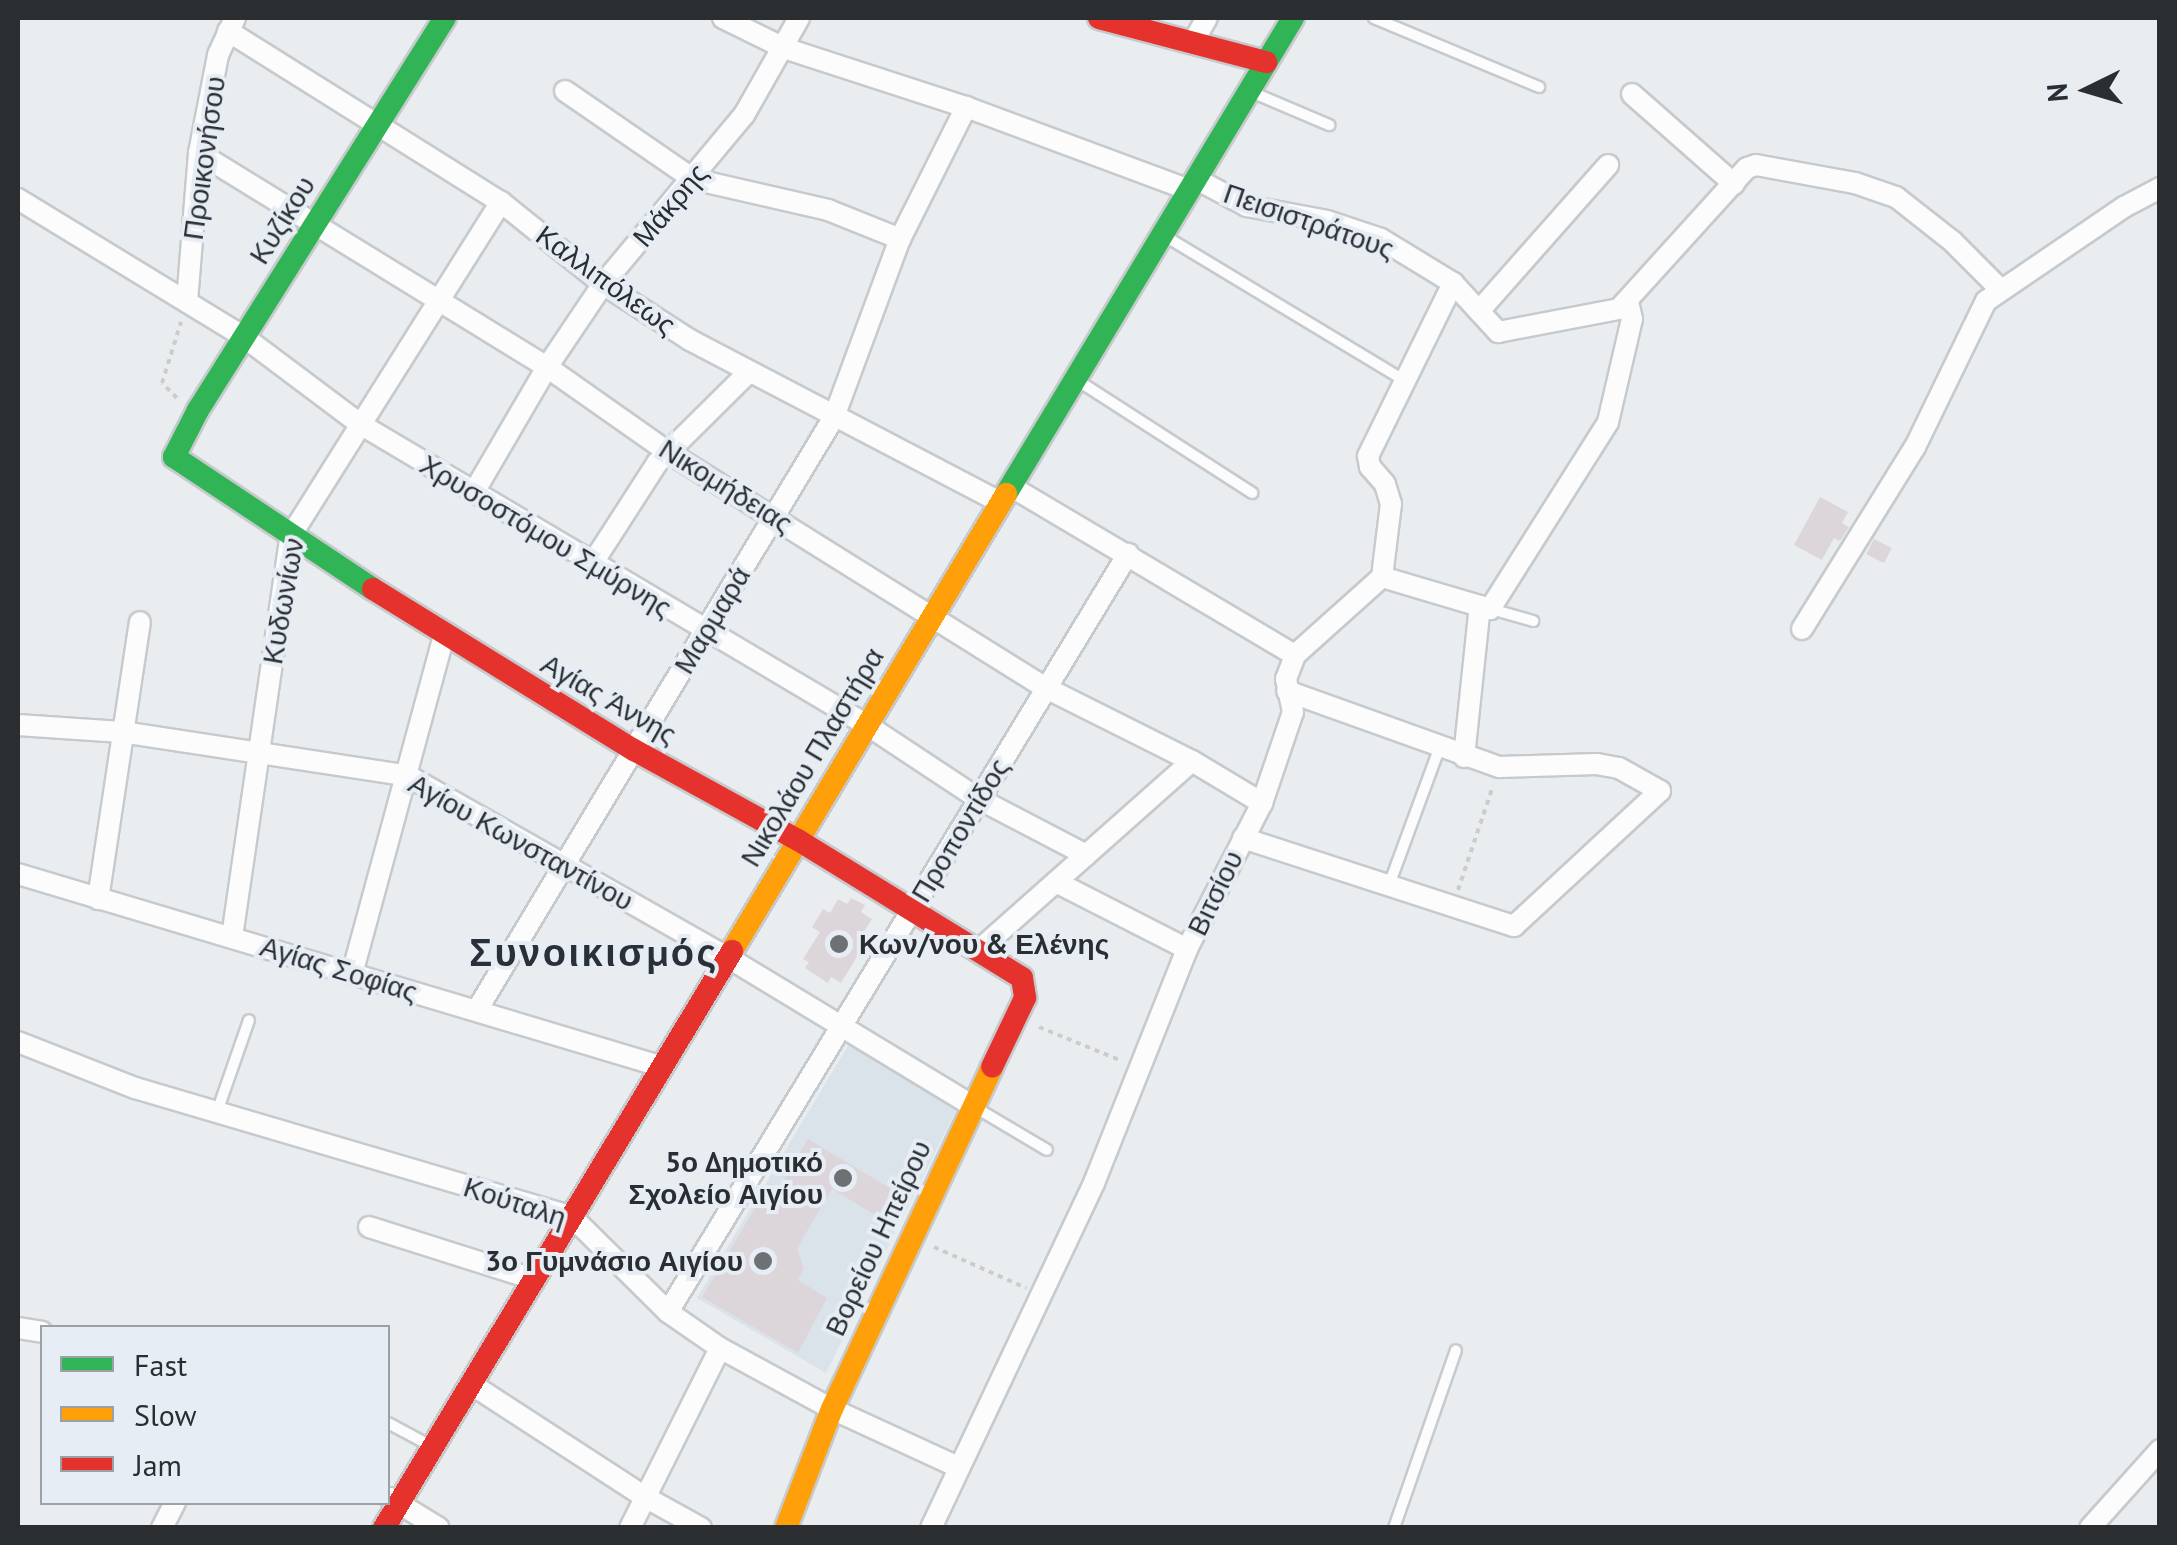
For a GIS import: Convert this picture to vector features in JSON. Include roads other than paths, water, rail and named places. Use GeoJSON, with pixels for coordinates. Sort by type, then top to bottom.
{"type":"FeatureCollection","features":[{"type":"Feature","properties":{"kind":"street","name":"Κυζίκου"},"geometry":{"type":"LineString","coordinates":[[174,458],[198,410],[445,18]]}},
{"type":"Feature","properties":{"kind":"street","name":"Πεισιστράτους"},"geometry":{"type":"LineString","coordinates":[[723,18],[784,48],[1192,184],[1247,206],[1327,222],[1381,240],[1453,283],[1498,332],[1620,309],[1628,302]]}},
{"type":"Feature","properties":{"kind":"street","name":"Μάκρης"},"geometry":{"type":"LineString","coordinates":[[474,492],[547,367],[603,284],[744,115],[800,18]]}},
{"type":"Feature","properties":{"kind":"street"},"geometry":{"type":"LineString","coordinates":[[1099,18],[1159,25],[1193,42],[1266,62]]}},
{"type":"Feature","properties":{"kind":"street"},"geometry":{"type":"LineString","coordinates":[[1193,42],[1206,18]]}},
{"type":"Feature","properties":{"kind":"street","name":"Νικολάου Πλαστήρα"},"geometry":{"type":"LineString","coordinates":[[384,1528],[393,1500],[432,1447],[1293,18]]}},
{"type":"Feature","properties":{"kind":"street","name":"Καλλιπόλεως"},"geometry":{"type":"LineString","coordinates":[[231,24],[501,202],[603,284],[748,373],[1128,554],[1295,655]]}},
{"type":"Feature","properties":{"kind":"street","name":"Προικονήσου"},"geometry":{"type":"LineString","coordinates":[[187,302],[199,152],[231,24]]}},
{"type":"Feature","properties":{"kind":"street"},"geometry":{"type":"LineString","coordinates":[[566,90],[693,179],[828,210],[900,238]]}},
{"type":"Feature","properties":{"kind":"street"},"geometry":{"type":"LineString","coordinates":[[1632,94],[1734,184]]}},
{"type":"Feature","properties":{"kind":"street","name":"Μαρμαρά"},"geometry":{"type":"LineString","coordinates":[[478,1010],[834,416],[900,238],[966,107]]}},
{"type":"Feature","properties":{"kind":"street","name":"Νικομήδειας"},"geometry":{"type":"LineString","coordinates":[[199,152],[547,367],[668,452],[1046,688],[1192,761],[1262,804]]}},
{"type":"Feature","properties":{"kind":"street"},"geometry":{"type":"LineString","coordinates":[[1479,311],[1608,165]]}},
{"type":"Feature","properties":{"kind":"street"},"geometry":{"type":"LineString","coordinates":[[1464,757],[1485,607],[1608,422],[1632,319],[1628,302],[1734,184],[1756,165],[1855,183],[1896,197],[1952,240],[2001,290]]}},
{"type":"Feature","properties":{"kind":"street"},"geometry":{"type":"LineString","coordinates":[[1802,629],[1914,447],[1978,312],[2001,290],[2124,207],[2160,188]]}},
{"type":"Feature","properties":{"kind":"street","name":"Χρυσοστόμου Σμύρνης"},"geometry":{"type":"LineString","coordinates":[[18,199],[244,337],[360,424],[867,724],[978,799],[1086,855]]}},
{"type":"Feature","properties":{"kind":"street","name":"Κυδωνίων"},"geometry":{"type":"LineString","coordinates":[[232,937],[290,538],[501,202]]}},
{"type":"Feature","properties":{"kind":"street"},"geometry":{"type":"LineString","coordinates":[[1295,655],[1382,577],[1391,504],[1385,484],[1370,467],[1368,456],[1453,283]]}},
{"type":"Feature","properties":{"kind":"street"},"geometry":{"type":"LineString","coordinates":[[592,564],[647,476],[748,373]]}},
{"type":"Feature","properties":{"kind":"street","name":"Αγίας Άννης"},"geometry":{"type":"LineString","coordinates":[[174,458],[444,636],[634,750],[798,840],[1022,978]]}},
{"type":"Feature","properties":{"kind":"street","name":"Προποντίδος"},"geometry":{"type":"LineString","coordinates":[[668,1312],[1128,554]]}},
{"type":"Feature","properties":{"kind":"street"},"geometry":{"type":"LineString","coordinates":[[1382,577],[1485,607]]}},
{"type":"Feature","properties":{"kind":"street"},"geometry":{"type":"LineString","coordinates":[[98,898],[140,622]]}},
{"type":"Feature","properties":{"kind":"street"},"geometry":{"type":"LineString","coordinates":[[352,974],[444,636]]}},
{"type":"Feature","properties":{"kind":"street","name":"Βιτσίου"},"geometry":{"type":"LineString","coordinates":[[931,1528],[1141,1069],[1187,949],[1262,804],[1293,712],[1286,680],[1295,655]]}},
{"type":"Feature","properties":{"kind":"street"},"geometry":{"type":"LineString","coordinates":[[1243,838],[1514,926],[1660,791],[1619,768],[1597,764],[1500,767],[1439,749],[1287,691]]}},
{"type":"Feature","properties":{"kind":"street","name":"Αγίου Κωνσταντίνου"},"geometry":{"type":"LineString","coordinates":[[18,725],[122,732],[408,776],[564,868],[727,957],[973,1106]]}},
{"type":"Feature","properties":{"kind":"street"},"geometry":{"type":"LineString","coordinates":[[978,950],[1192,761]]}},
{"type":"Feature","properties":{"kind":"street","name":"Αγίας Σοφίας"},"geometry":{"type":"LineString","coordinates":[[18,874],[660,1066]]}},
{"type":"Feature","properties":{"kind":"street"},"geometry":{"type":"LineString","coordinates":[[1056,882],[1187,949]]}},
{"type":"Feature","properties":{"kind":"street","name":"Βορείου Ηπείρου"},"geometry":{"type":"LineString","coordinates":[[786,1528],[832,1409],[1016,1018],[1027,989],[1022,978]]}},
{"type":"Feature","properties":{"kind":"street","name":"Κούταλη"},"geometry":{"type":"LineString","coordinates":[[18,1042],[135,1088],[572,1216],[668,1312],[720,1348],[832,1409],[958,1467]]}},
{"type":"Feature","properties":{"kind":"street"},"geometry":{"type":"LineString","coordinates":[[369,1227],[533,1279]]}},
{"type":"Feature","properties":{"kind":"street"},"geometry":{"type":"LineString","coordinates":[[630,1528],[720,1348]]}},
{"type":"Feature","properties":{"kind":"street"},"geometry":{"type":"LineString","coordinates":[[470,1384],[645,1497],[701,1528]]}},
{"type":"Feature","properties":{"kind":"street"},"geometry":{"type":"LineString","coordinates":[[2090,1528],[2160,1450]]}},
{"type":"Feature","properties":{"kind":"street"},"geometry":{"type":"LineString","coordinates":[[393,1500],[439,1528]]}},
{"type":"Feature","properties":{"kind":"street"},"geometry":{"type":"LineString","coordinates":[[162,1528],[174,1505]]}},
{"type":"Feature","properties":{"kind":"lane"},"geometry":{"type":"LineString","coordinates":[[1374,18],[1539,87]]}},
{"type":"Feature","properties":{"kind":"lane"},"geometry":{"type":"LineString","coordinates":[[1249,90],[1329,125]]}},
{"type":"Feature","properties":{"kind":"lane"},"geometry":{"type":"LineString","coordinates":[[1162,234],[1404,380]]}},
{"type":"Feature","properties":{"kind":"lane"},"geometry":{"type":"LineString","coordinates":[[1075,379],[1252,494]]}},
{"type":"Feature","properties":{"kind":"lane"},"geometry":{"type":"LineString","coordinates":[[1485,607],[1533,621]]}},
{"type":"Feature","properties":{"kind":"lane"},"geometry":{"type":"LineString","coordinates":[[1389,886],[1439,749]]}},
{"type":"Feature","properties":{"kind":"lane"},"geometry":{"type":"LineString","coordinates":[[217,1112],[249,1020]]}},
{"type":"Feature","properties":{"kind":"lane"},"geometry":{"type":"LineString","coordinates":[[973,1106],[1048,1150]]}},
{"type":"Feature","properties":{"kind":"lane"},"geometry":{"type":"LineString","coordinates":[[1394,1528],[1456,1350]]}},
{"type":"Feature","properties":{"kind":"lane"},"geometry":{"type":"LineString","coordinates":[[390,1425],[432,1447]]}},
{"type":"Feature","properties":{"kind":"place","name":"Κων/νου & Ελένης"},"geometry":{"type":"Point","coordinates":[839,944]}},
{"type":"Feature","properties":{"kind":"place","name":"5ο Δημοτικό Σχολείο Αιγίου"},"geometry":{"type":"Point","coordinates":[843,1178]}},
{"type":"Feature","properties":{"kind":"place","name":"3ο Γυμνάσιο Αιγίου"},"geometry":{"type":"Point","coordinates":[763,1261]}},
{"type":"Feature","properties":{"kind":"district","name":"Συνοικισμός"},"geometry":{"type":"Point","coordinates":[594,952]}}]}
